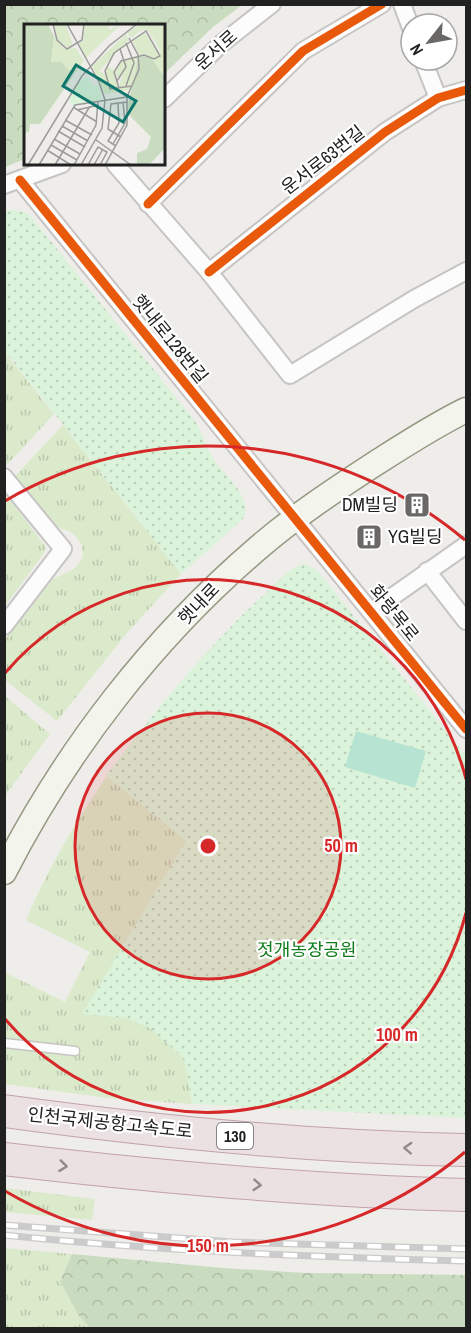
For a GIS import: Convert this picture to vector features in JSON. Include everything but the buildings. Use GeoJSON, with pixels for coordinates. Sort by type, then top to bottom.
{"type":"FeatureCollection","features":[{"type":"Feature","properties":{"kind":"highway","name":"인천국제공항고속도로"},"geometry":{"type":"LineString","coordinates":[[4,1111],[119,1126],[211,1134],[324,1143],[466,1150]]}},
{"type":"Feature","properties":{"kind":"highway"},"geometry":{"type":"LineString","coordinates":[[4,1159],[209,1181],[319,1190],[466,1195]]}},
{"type":"Feature","properties":{"kind":"main road","name":"햇내로"},"geometry":{"type":"LineString","coordinates":[[4,872],[51,789],[86,735],[192,610],[258,548],[295,519],[375,464],[466,410]]}},
{"type":"Feature","properties":{"kind":"street","name":"운서로"},"geometry":{"type":"LineString","coordinates":[[165,98],[221,44],[272,4]]}},
{"type":"Feature","properties":{"kind":"street"},"geometry":{"type":"LineString","coordinates":[[148,204],[303,51],[382,4]]}},
{"type":"Feature","properties":{"kind":"street"},"geometry":{"type":"LineString","coordinates":[[428,72],[438,98]]}},
{"type":"Feature","properties":{"kind":"street","name":"운서로63번길"},"geometry":{"type":"LineString","coordinates":[[209,272],[385,132],[438,98],[466,90]]}},
{"type":"Feature","properties":{"kind":"street"},"geometry":{"type":"LineString","coordinates":[[12,182],[59,165]]}},
{"type":"Feature","properties":{"kind":"street"},"geometry":{"type":"LineString","coordinates":[[116,165],[209,272],[290,375],[414,299],[466,271]]}},
{"type":"Feature","properties":{"kind":"street","name":"햇내로128번길"},"geometry":{"type":"LineString","coordinates":[[12,182],[295,519]]}},
{"type":"Feature","properties":{"kind":"street"},"geometry":{"type":"LineString","coordinates":[[4,477],[63,549],[4,626]]}},
{"type":"Feature","properties":{"kind":"street","name":"화랑목로"},"geometry":{"type":"LineString","coordinates":[[295,519],[466,729]]}},
{"type":"Feature","properties":{"kind":"street"},"geometry":{"type":"LineString","coordinates":[[372,611],[466,545]]}},
{"type":"Feature","properties":{"kind":"street"},"geometry":{"type":"LineString","coordinates":[[427,571],[466,621]]}},
{"type":"Feature","properties":{"kind":"lane"},"geometry":{"type":"LineString","coordinates":[[4,1043],[75,1051]]}},
{"type":"Feature","properties":{"kind":"green space"},"geometry":{"type":"Polygon","coordinates":[[[5,4],[242,4],[213,27],[165,73],[165,24],[24,24],[24,159],[5,167],[5,4]]]}},
{"type":"Feature","properties":{"kind":"green space"},"geometry":{"type":"Polygon","coordinates":[[[14,210],[27,213],[33,219],[195,421],[212,456],[244,501],[244,518],[181,574],[5,351],[5,211],[14,210]]]}},
{"type":"Feature","properties":{"kind":"green space"},"geometry":{"type":"Polygon","coordinates":[[[4,351],[54,414],[6,466],[4,464],[4,351]]]}},
{"type":"Feature","properties":{"kind":"green space"},"geometry":{"type":"Polygon","coordinates":[[[63,425],[181,574],[126,634],[57,721],[5,680],[5,640],[53,579],[72,570],[83,556],[82,546],[76,536],[56,527],[15,476],[63,425]]]}},
{"type":"Feature","properties":{"kind":"green space"},"geometry":{"type":"Polygon","coordinates":[[[5,493],[46,547],[5,606],[5,493]]]}},
{"type":"Feature","properties":{"kind":"green space","name":"젓개농장공원"},"geometry":{"type":"Polygon","coordinates":[[[306,564],[318,571],[466,756],[466,1118],[192,1104],[184,1059],[150,1028],[125,1018],[82,1014],[186,841],[106,776],[163,703],[225,633],[286,574],[295,567],[306,564]]]}},
{"type":"Feature","properties":{"kind":"green space"},"geometry":{"type":"Polygon","coordinates":[[[220,639],[185,1059],[192,1104],[107,1098],[5,1084],[4,972],[65,1002],[90,952],[26,920],[44,881],[64,843],[111,771],[163,703],[220,639]]]}},
{"type":"Feature","properties":{"kind":"green space"},"geometry":{"type":"Polygon","coordinates":[[[5,696],[50,734],[5,796],[5,696]]]}},
{"type":"Feature","properties":{"kind":"green space"},"geometry":{"type":"Polygon","coordinates":[[[356,731],[426,751],[415,788],[345,767],[356,731]]]}},
{"type":"Feature","properties":{"kind":"green space"},"geometry":{"type":"Polygon","coordinates":[[[5,1188],[95,1199],[92,1220],[5,1212],[5,1188]]]}},
{"type":"Feature","properties":{"kind":"green space"},"geometry":{"type":"Polygon","coordinates":[[[4,1248],[72,1254],[60,1281],[79,1316],[90,1328],[5,1328],[4,1248]]]}},
{"type":"Feature","properties":{"kind":"green space"},"geometry":{"type":"Polygon","coordinates":[[[72,1254],[306,1273],[466,1275],[466,1328],[90,1328],[79,1316],[60,1281],[72,1254]]]}},
{"type":"Feature","properties":{"kind":"railway"},"geometry":{"type":"LineString","coordinates":[[4,1225],[233,1242],[466,1249]]}},
{"type":"Feature","properties":{"kind":"railway"},"geometry":{"type":"LineString","coordinates":[[4,1235],[235,1253],[466,1261]]}},
{"type":"Feature","properties":{"kind":"cycle path"},"geometry":{"type":"LineString","coordinates":[[148,204],[303,51],[382,4]]}},
{"type":"Feature","properties":{"kind":"cycle path"},"geometry":{"type":"LineString","coordinates":[[209,272],[385,132],[438,98],[466,90]]}},
{"type":"Feature","properties":{"kind":"cycle path"},"geometry":{"type":"LineString","coordinates":[[20,180],[466,729]]}},
{"type":"Feature","properties":{"kind":"place","name":"DM빌딩"},"geometry":{"type":"Point","coordinates":[417,505]}},
{"type":"Feature","properties":{"kind":"place","name":"YG빌딩"},"geometry":{"type":"Point","coordinates":[369,537]}}]}
